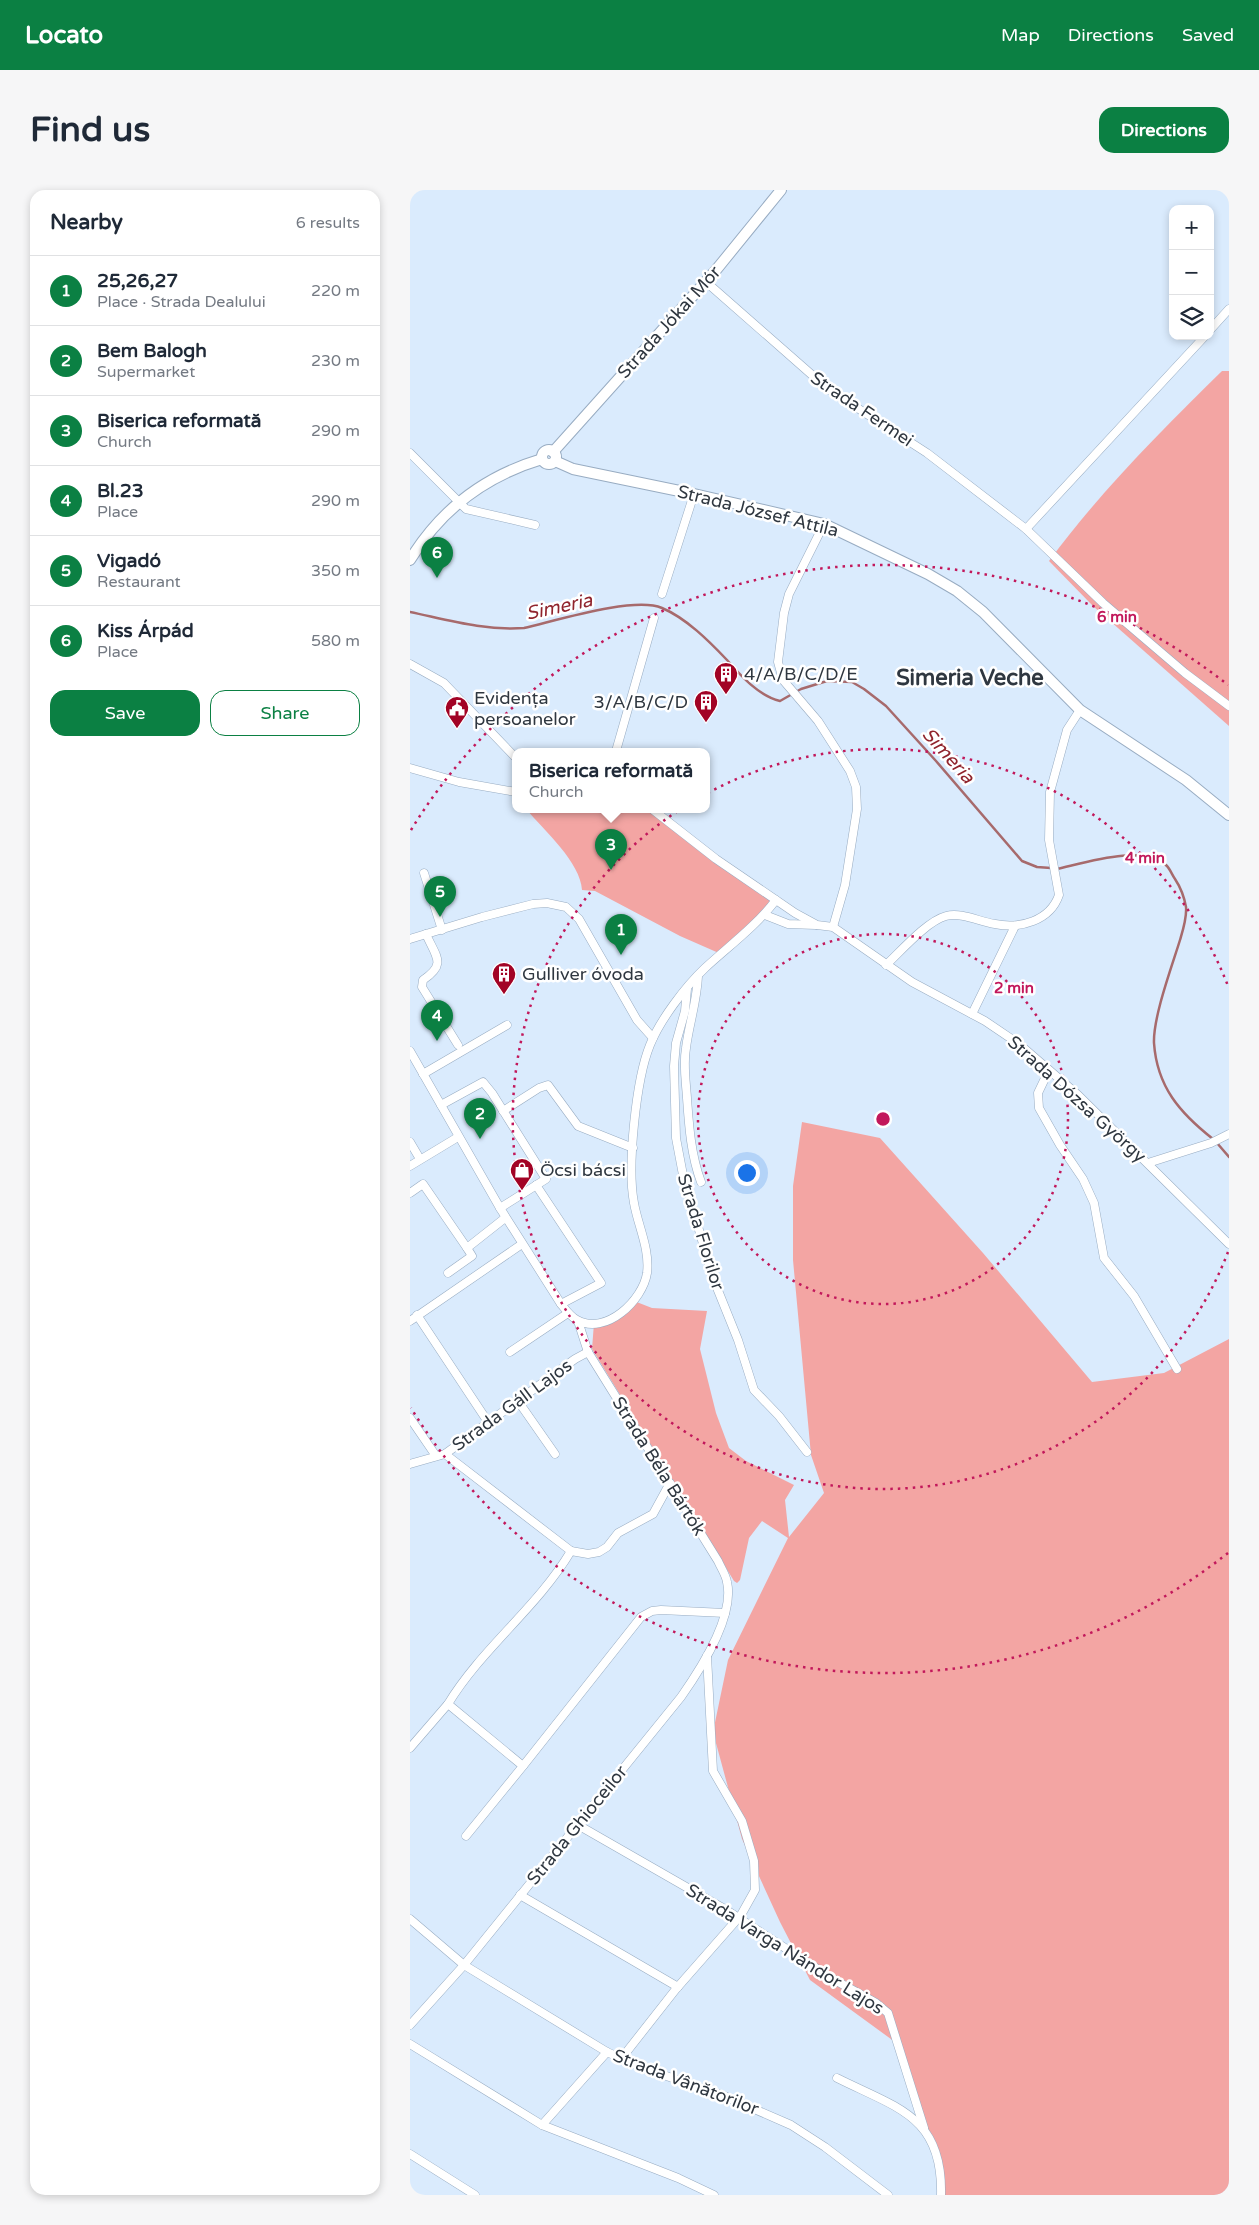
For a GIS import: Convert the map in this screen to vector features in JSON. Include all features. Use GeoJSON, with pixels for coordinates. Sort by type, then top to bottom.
{"type":"FeatureCollection","features":[{"type":"Feature","properties":{"kind":"main road","name":"Strada Jókai Mór"},"geometry":{"type":"LineString","coordinates":[[554,456],[781,190]]}},
{"type":"Feature","properties":{"kind":"main road","name":"Strada József Attila"},"geometry":{"type":"LineString","coordinates":[[458,502],[504,473],[542,459],[548,464],[554,456],[572,469],[694,494],[824,524],[904,562],[964,596],[1014,642],[1080,710],[1186,780],[1229,815]]}},
{"type":"Feature","properties":{"kind":"main road"},"geometry":{"type":"LineString","coordinates":[[410,560],[430,531],[458,502]]}},
{"type":"Feature","properties":{"kind":"street","name":"Strada Fermei"},"geometry":{"type":"LineString","coordinates":[[705,281],[828,389],[927,452],[1026,528],[1103,603],[1185,673],[1229,706]]}},
{"type":"Feature","properties":{"kind":"street"},"geometry":{"type":"LineString","coordinates":[[1214,326],[1229,309]]}},
{"type":"Feature","properties":{"kind":"street"},"geometry":{"type":"LineString","coordinates":[[1026,528],[1201,340]]}},
{"type":"Feature","properties":{"kind":"street"},"geometry":{"type":"LineString","coordinates":[[410,453],[466,509],[535,525]]}},
{"type":"Feature","properties":{"kind":"street"},"geometry":{"type":"LineString","coordinates":[[662,594],[694,494]]}},
{"type":"Feature","properties":{"kind":"street"},"geometry":{"type":"LineString","coordinates":[[765,915],[788,924],[833,927],[845,885],[857,809],[856,787],[850,770],[812,713],[801,702],[780,674],[778,662],[786,603],[792,586],[824,524]]}},
{"type":"Feature","properties":{"kind":"street"},"geometry":{"type":"LineString","coordinates":[[617,748],[654,618]]}},
{"type":"Feature","properties":{"kind":"street"},"geometry":{"type":"LineString","coordinates":[[410,664],[444,683],[512,754]]}},
{"type":"Feature","properties":{"kind":"street"},"geometry":{"type":"LineString","coordinates":[[886,965],[932,923],[946,916],[962,916],[996,924],[1015,926],[1040,919],[1057,901],[1059,895],[1049,840],[1050,792],[1067,730],[1080,710]]}},
{"type":"Feature","properties":{"kind":"street"},"geometry":{"type":"LineString","coordinates":[[410,768],[459,782],[512,792]]}},
{"type":"Feature","properties":{"kind":"street"},"geometry":{"type":"LineString","coordinates":[[657,813],[716,859],[776,900],[817,925]]}},
{"type":"Feature","properties":{"kind":"street"},"geometry":{"type":"LineString","coordinates":[[424,873],[442,930]]}},
{"type":"Feature","properties":{"kind":"street"},"geometry":{"type":"LineString","coordinates":[[410,1051],[500,1208],[561,1304],[568,1313],[578,1320],[594,1323],[609,1319],[634,1301],[640,1293],[647,1272],[646,1251],[632,1194],[633,1148],[640,1084],[653,1038],[698,976],[765,915],[776,900]]}},
{"type":"Feature","properties":{"kind":"street"},"geometry":{"type":"LineString","coordinates":[[410,939],[526,905],[547,903],[566,907],[578,919],[637,1020],[653,1038]]}},
{"type":"Feature","properties":{"kind":"street"},"geometry":{"type":"LineString","coordinates":[[972,1014],[1015,926]]}},
{"type":"Feature","properties":{"kind":"street","name":"Strada Dózsa György"},"geometry":{"type":"LineString","coordinates":[[833,927],[912,982],[972,1014],[1019,1044],[1078,1095],[1229,1244]]}},
{"type":"Feature","properties":{"kind":"street"},"geometry":{"type":"LineString","coordinates":[[426,934],[438,962],[438,968],[423,980],[421,983],[422,987],[458,1045]]}},
{"type":"Feature","properties":{"kind":"street","name":"Strada Florilor"},"geometry":{"type":"LineString","coordinates":[[698,976],[696,999],[686,1044],[684,1067],[690,1141],[701,1182]]}},
{"type":"Feature","properties":{"kind":"street","name":"Strada Florilor"},"geometry":{"type":"LineString","coordinates":[[687,989],[685,1011],[676,1043],[674,1066],[676,1138],[683,1175],[713,1278],[738,1340],[754,1390],[779,1416],[807,1452]]}},
{"type":"Feature","properties":{"kind":"street"},"geometry":{"type":"LineString","coordinates":[[424,1074],[507,1025]]}},
{"type":"Feature","properties":{"kind":"street"},"geometry":{"type":"LineString","coordinates":[[1049,1070],[1038,1093],[1039,1108],[1060,1145],[1083,1179],[1094,1203],[1104,1258],[1134,1296],[1177,1369]]}},
{"type":"Feature","properties":{"kind":"street"},"geometry":{"type":"LineString","coordinates":[[442,1105],[483,1082],[503,1110],[546,1179],[500,1208]]}},
{"type":"Feature","properties":{"kind":"street"},"geometry":{"type":"LineString","coordinates":[[503,1110],[539,1088],[548,1085],[578,1126],[633,1148]]}},
{"type":"Feature","properties":{"kind":"street"},"geometry":{"type":"LineString","coordinates":[[1148,1163],[1211,1143],[1229,1134]]}},
{"type":"Feature","properties":{"kind":"street"},"geometry":{"type":"LineString","coordinates":[[410,1166],[458,1137]]}},
{"type":"Feature","properties":{"kind":"street"},"geometry":{"type":"LineString","coordinates":[[410,1142],[420,1159]]}},
{"type":"Feature","properties":{"kind":"street"},"geometry":{"type":"LineString","coordinates":[[410,1193],[423,1184],[472,1256],[448,1273]]}},
{"type":"Feature","properties":{"kind":"street"},"geometry":{"type":"LineString","coordinates":[[536,1185],[601,1283],[561,1304]]}},
{"type":"Feature","properties":{"kind":"street"},"geometry":{"type":"LineString","coordinates":[[467,1248],[506,1218]]}},
{"type":"Feature","properties":{"kind":"street"},"geometry":{"type":"LineString","coordinates":[[410,1320],[522,1244]]}},
{"type":"Feature","properties":{"kind":"street"},"geometry":{"type":"LineString","coordinates":[[510,1352],[568,1313]]}},
{"type":"Feature","properties":{"kind":"street"},"geometry":{"type":"LineString","coordinates":[[417,1315],[488,1422]]}},
{"type":"Feature","properties":{"kind":"street","name":"Strada Béla Bártók"},"geometry":{"type":"LineString","coordinates":[[578,1320],[588,1352],[718,1561],[727,1582],[728,1595],[725,1613]]}},
{"type":"Feature","properties":{"kind":"street","name":"Strada Gáll Lajos"},"geometry":{"type":"LineString","coordinates":[[410,1464],[445,1454],[575,1359],[588,1352]]}},
{"type":"Feature","properties":{"kind":"street"},"geometry":{"type":"LineString","coordinates":[[518,1401],[555,1454]]}},
{"type":"Feature","properties":{"kind":"street"},"geometry":{"type":"LineString","coordinates":[[410,1418],[436,1456]]}},
{"type":"Feature","properties":{"kind":"street"},"geometry":{"type":"LineString","coordinates":[[445,1454],[571,1551],[588,1554],[599,1552],[607,1547],[618,1533],[653,1514],[670,1483]]}},
{"type":"Feature","properties":{"kind":"street"},"geometry":{"type":"LineString","coordinates":[[410,1748],[448,1704],[462,1683],[542,1592],[571,1551]]}},
{"type":"Feature","properties":{"kind":"street"},"geometry":{"type":"LineString","coordinates":[[466,1836],[641,1617],[652,1611],[661,1610],[725,1613]]}},
{"type":"Feature","properties":{"kind":"street","name":"Strada Ghioceilor"},"geometry":{"type":"LineString","coordinates":[[410,2025],[464,1965],[681,1697],[707,1655],[725,1613]]}},
{"type":"Feature","properties":{"kind":"street"},"geometry":{"type":"LineString","coordinates":[[621,2059],[678,1987],[738,1917],[755,1890],[754,1861],[742,1821],[713,1771],[707,1655]]}},
{"type":"Feature","properties":{"kind":"street"},"geometry":{"type":"LineString","coordinates":[[448,1704],[523,1766]]}},
{"type":"Feature","properties":{"kind":"street","name":"Strada Varga Nándor Lajos"},"geometry":{"type":"LineString","coordinates":[[578,1825],[738,1917],[833,1979],[876,2003],[888,2013],[924,2128],[932,2141],[938,2161],[942,2180],[941,2195]]}},
{"type":"Feature","properties":{"kind":"street"},"geometry":{"type":"LineString","coordinates":[[520,1895],[678,1987]]}},
{"type":"Feature","properties":{"kind":"street","name":"Strada Vânătorilor"},"geometry":{"type":"LineString","coordinates":[[410,1919],[464,1965],[607,2052],[621,2059],[722,2095],[791,2125],[825,2146],[888,2195]]}},
{"type":"Feature","properties":{"kind":"street"},"geometry":{"type":"LineString","coordinates":[[410,2044],[542,2125],[678,2178],[714,2195]]}},
{"type":"Feature","properties":{"kind":"street"},"geometry":{"type":"LineString","coordinates":[[542,2125],[607,2052]]}},
{"type":"Feature","properties":{"kind":"street"},"geometry":{"type":"LineString","coordinates":[[837,2078],[912,2116],[924,2128]]}},
{"type":"Feature","properties":{"kind":"street"},"geometry":{"type":"LineString","coordinates":[[410,2154],[475,2195]]}},
{"type":"Feature","properties":{"kind":"shaded area"},"geometry":{"type":"Polygon","coordinates":[[[1222,371],[1229,371],[1229,726],[1093,606],[1049,561],[1110,486],[1222,371]]]}},
{"type":"Feature","properties":{"kind":"shaded area"},"geometry":{"type":"Polygon","coordinates":[[[530,813],[657,813],[776,900],[721,954],[680,936],[595,891],[582,890],[580,880],[569,858],[530,813]]]}},
{"type":"Feature","properties":{"kind":"shaded area"},"geometry":{"type":"Polygon","coordinates":[[[802,1122],[880,1138],[983,1253],[1092,1382],[1164,1373],[1229,1339],[1229,2195],[945,2195],[923,2119],[895,2042],[810,1980],[780,1922],[742,1839],[713,1732],[728,1660],[788,1538],[762,1521],[749,1538],[740,1580],[737,1583],[734,1581],[592,1349],[594,1323],[604,1321],[634,1301],[652,1308],[707,1311],[700,1349],[716,1413],[729,1448],[746,1461],[794,1485],[785,1500],[789,1537],[824,1493],[811,1455],[793,1260],[793,1186],[802,1122]]]}},
{"type":"Feature","properties":{"kind":"waterway","name":"Simeria"},"geometry":{"type":"LineString","coordinates":[[410,612],[467,624],[509,629],[524,628],[614,607],[649,605],[671,612],[688,624],[713,645],[751,685],[772,698],[780,701],[801,689],[827,681],[852,682],[886,706],[1022,861],[1037,867],[1051,868]]}},
{"type":"Feature","properties":{"kind":"waterway","name":"Simeria"},"geometry":{"type":"LineString","coordinates":[[1057,869],[1098,859],[1129,855],[1144,856],[1157,859],[1167,866],[1177,882],[1184,899],[1186,915],[1157,1020],[1154,1043],[1156,1059],[1165,1086],[1172,1098],[1190,1119],[1213,1139]]}},
{"type":"Feature","properties":{"kind":"waterway","name":"Simeria"},"geometry":{"type":"LineString","coordinates":[[1217,1143],[1229,1157]]}},
{"type":"Feature","properties":{"kind":"place","name":"Kiss Árpád"},"geometry":{"type":"Point","coordinates":[437,578]}},
{"type":"Feature","properties":{"kind":"place","name":"4/A/B/C/D/E"},"geometry":{"type":"Point","coordinates":[726,695]}},
{"type":"Feature","properties":{"kind":"place","name":"3/A/B/C/D"},"geometry":{"type":"Point","coordinates":[706,723]}},
{"type":"Feature","properties":{"kind":"place","name":"Evidența persoanelor"},"geometry":{"type":"Point","coordinates":[457,729]}},
{"type":"Feature","properties":{"kind":"place","name":"Biserica reformată"},"geometry":{"type":"Point","coordinates":[611,870]}},
{"type":"Feature","properties":{"kind":"place","name":"Vigadó"},"geometry":{"type":"Point","coordinates":[440,917]}},
{"type":"Feature","properties":{"kind":"place","name":"25,26,27"},"geometry":{"type":"Point","coordinates":[621,955]}},
{"type":"Feature","properties":{"kind":"place","name":"Gulliver óvoda"},"geometry":{"type":"Point","coordinates":[504,995]}},
{"type":"Feature","properties":{"kind":"place","name":"Bl.23"},"geometry":{"type":"Point","coordinates":[437,1041]}},
{"type":"Feature","properties":{"kind":"place","name":"Bem Balogh"},"geometry":{"type":"Point","coordinates":[480,1139]}},
{"type":"Feature","properties":{"kind":"place","name":"Öcsi bácsi"},"geometry":{"type":"Point","coordinates":[522,1191]}},
{"type":"Feature","properties":{"kind":"district","name":"Simeria Veche"},"geometry":{"type":"Point","coordinates":[970,677]}}]}
